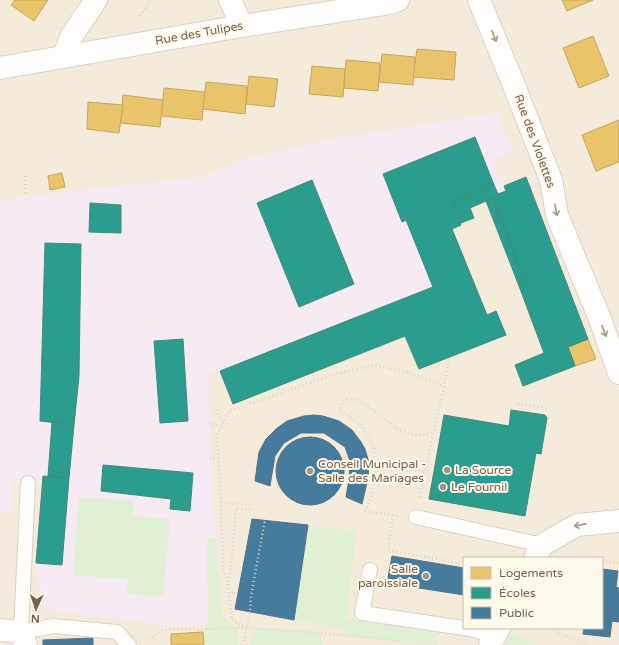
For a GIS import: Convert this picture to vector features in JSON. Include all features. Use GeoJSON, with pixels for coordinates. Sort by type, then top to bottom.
{"type":"FeatureCollection","features":[{"type":"Feature","properties":{"kind":"street"},"geometry":{"type":"LineString","coordinates":[[64,56],[70,37],[96,0]]}},
{"type":"Feature","properties":{"kind":"street"},"geometry":{"type":"LineString","coordinates":[[230,0],[242,26]]}},
{"type":"Feature","properties":{"kind":"street","name":"Rue des Tulipes"},"geometry":{"type":"LineString","coordinates":[[0,68],[242,26],[391,3],[398,0]]}},
{"type":"Feature","properties":{"kind":"street","name":"Rue des Violettes"},"geometry":{"type":"LineString","coordinates":[[479,0],[551,180],[557,215],[600,319],[619,373]]}},
{"type":"Feature","properties":{"kind":"street"},"geometry":{"type":"LineString","coordinates":[[538,552],[577,524],[619,521]]}},
{"type":"Feature","properties":{"kind":"lane"},"geometry":{"type":"LineString","coordinates":[[28,483],[16,636],[54,626],[117,632],[129,645]]}},
{"type":"Feature","properties":{"kind":"lane"},"geometry":{"type":"LineString","coordinates":[[416,517],[538,552]]}},
{"type":"Feature","properties":{"kind":"lane"},"geometry":{"type":"LineString","coordinates":[[370,570],[362,613],[463,628]]}},
{"type":"Feature","properties":{"kind":"lane"},"geometry":{"type":"LineString","coordinates":[[470,629],[495,636]]}},
{"type":"Feature","properties":{"kind":"path"},"geometry":{"type":"LineString","coordinates":[[25,176],[26,196]]}},
{"type":"Feature","properties":{"kind":"path"},"geometry":{"type":"LineString","coordinates":[[433,432],[422,435],[412,435],[399,430],[359,400],[345,399],[339,410],[360,424],[374,448],[375,480],[372,498],[365,511],[416,517],[449,357]]}},
{"type":"Feature","properties":{"kind":"path"},"geometry":{"type":"LineString","coordinates":[[247,628],[232,620],[228,582],[223,570],[217,435],[229,411],[339,373],[375,365],[407,372],[443,386]]}},
{"type":"Feature","properties":{"kind":"path"},"geometry":{"type":"LineString","coordinates":[[518,404],[549,408]]}},
{"type":"Feature","properties":{"kind":"path"},"geometry":{"type":"LineString","coordinates":[[216,410],[223,422]]}},
{"type":"Feature","properties":{"kind":"path"},"geometry":{"type":"LineString","coordinates":[[209,423],[221,426]]}},
{"type":"Feature","properties":{"kind":"path"},"geometry":{"type":"LineString","coordinates":[[210,460],[218,457]]}},
{"type":"Feature","properties":{"kind":"path"},"geometry":{"type":"LineString","coordinates":[[375,469],[425,471]]}},
{"type":"Feature","properties":{"kind":"path"},"geometry":{"type":"LineString","coordinates":[[221,503],[253,505]]}},
{"type":"Feature","properties":{"kind":"path"},"geometry":{"type":"LineString","coordinates":[[228,582],[231,568],[236,508],[253,510]]}},
{"type":"Feature","properties":{"kind":"path"},"geometry":{"type":"LineString","coordinates":[[393,515],[388,550],[463,564]]}},
{"type":"Feature","properties":{"kind":"path"},"geometry":{"type":"LineString","coordinates":[[243,645],[265,520]]}},
{"type":"Feature","properties":{"kind":"path"},"geometry":{"type":"LineString","coordinates":[[603,561],[619,563]]}},
{"type":"Feature","properties":{"kind":"path"},"geometry":{"type":"LineString","coordinates":[[148,640],[160,630],[247,628],[321,633],[401,642]]}},
{"type":"Feature","properties":{"kind":"path"},"geometry":{"type":"LineString","coordinates":[[550,629],[588,645]]}},
{"type":"Feature","properties":{"kind":"shaded area"},"geometry":{"type":"Polygon","coordinates":[[[0,0],[619,0],[619,645],[0,645],[0,0]]]}},
{"type":"Feature","properties":{"kind":"shaded area"},"geometry":{"type":"Polygon","coordinates":[[[498,112],[513,151],[493,161],[506,191],[470,208],[474,218],[461,223],[452,229],[487,314],[496,311],[506,335],[419,369],[405,336],[233,404],[220,371],[209,370],[210,459],[216,538],[207,540],[208,625],[168,626],[41,609],[36,563],[42,484],[12,482],[12,512],[0,512],[0,201],[26,196],[206,176],[242,159],[330,139],[498,112]]]}},
{"type":"Feature","properties":{"kind":"green space"},"geometry":{"type":"Polygon","coordinates":[[[79,497],[134,501],[133,516],[170,519],[163,597],[127,593],[128,579],[73,575],[79,497]]]}},
{"type":"Feature","properties":{"kind":"green space"},"geometry":{"type":"Polygon","coordinates":[[[308,525],[356,531],[346,619],[438,631],[437,645],[342,635],[344,629],[294,620],[308,525]]]}},
{"type":"Feature","properties":{"kind":"green space"},"geometry":{"type":"Polygon","coordinates":[[[216,538],[222,617],[236,628],[239,645],[204,645],[203,632],[208,625],[207,540],[216,538]]]}},
{"type":"Feature","properties":{"kind":"green space"},"geometry":{"type":"Polygon","coordinates":[[[256,628],[321,633],[322,645],[250,645],[256,628]]]}},
{"type":"Feature","properties":{"kind":"green space"},"geometry":{"type":"Polygon","coordinates":[[[512,633],[538,645],[505,645],[512,633]]]}},
{"type":"Feature","properties":{"kind":"building: Logements"},"geometry":{"type":"Polygon","coordinates":[[[15,0],[48,0],[34,21],[11,5],[15,0]]]}},
{"type":"Feature","properties":{"kind":"building: Logements"},"geometry":{"type":"Polygon","coordinates":[[[562,0],[593,0],[567,11],[562,0]]]}},
{"type":"Feature","properties":{"kind":"building: Logements"},"geometry":{"type":"Polygon","coordinates":[[[593,36],[609,76],[579,88],[563,48],[593,36]]]}},
{"type":"Feature","properties":{"kind":"building: Logements"},"geometry":{"type":"Polygon","coordinates":[[[417,49],[456,52],[454,80],[413,77],[417,49]]]}},
{"type":"Feature","properties":{"kind":"building: Logements"},"geometry":{"type":"Polygon","coordinates":[[[382,54],[415,57],[413,85],[379,82],[382,54]]]}},
{"type":"Feature","properties":{"kind":"building: Logements"},"geometry":{"type":"Polygon","coordinates":[[[346,60],[380,63],[378,91],[344,88],[346,60]]]}},
{"type":"Feature","properties":{"kind":"building: Logements"},"geometry":{"type":"Polygon","coordinates":[[[312,66],[345,69],[343,97],[309,94],[312,66]]]}},
{"type":"Feature","properties":{"kind":"building: Logements"},"geometry":{"type":"Polygon","coordinates":[[[249,76],[278,79],[274,107],[246,104],[249,76]]]}},
{"type":"Feature","properties":{"kind":"building: Logements"},"geometry":{"type":"Polygon","coordinates":[[[206,82],[247,86],[245,114],[203,109],[206,82]]]}},
{"type":"Feature","properties":{"kind":"building: Logements"},"geometry":{"type":"Polygon","coordinates":[[[164,88],[205,92],[202,120],[161,116],[164,88]]]}},
{"type":"Feature","properties":{"kind":"building: Logements"},"geometry":{"type":"Polygon","coordinates":[[[123,95],[163,100],[160,127],[121,123],[123,95]]]}},
{"type":"Feature","properties":{"kind":"building: Logements"},"geometry":{"type":"Polygon","coordinates":[[[88,102],[123,105],[119,133],[87,129],[88,102]]]}},
{"type":"Feature","properties":{"kind":"building: Logements"},"geometry":{"type":"Polygon","coordinates":[[[619,120],[619,162],[596,171],[582,135],[619,120]]]}},
{"type":"Feature","properties":{"kind":"building: Logements"},"geometry":{"type":"Polygon","coordinates":[[[62,173],[65,187],[50,190],[48,176],[62,173]]]}},
{"type":"Feature","properties":{"kind":"building: Logements"},"geometry":{"type":"Polygon","coordinates":[[[588,339],[596,359],[575,366],[568,347],[588,339]]]}},
{"type":"Feature","properties":{"kind":"building: Logements"},"geometry":{"type":"Polygon","coordinates":[[[203,632],[204,645],[171,645],[171,634],[203,632]]]}},
{"type":"Feature","properties":{"kind":"building: Écoles"},"geometry":{"type":"Polygon","coordinates":[[[475,137],[494,185],[452,202],[461,225],[452,229],[487,315],[496,311],[506,335],[419,369],[405,336],[233,404],[220,371],[433,287],[406,220],[402,222],[383,174],[475,137]]]}},
{"type":"Feature","properties":{"kind":"building: Écoles"},"geometry":{"type":"Polygon","coordinates":[[[526,177],[588,339],[568,347],[575,366],[523,386],[515,365],[544,353],[519,286],[525,283],[493,198],[470,208],[474,218],[461,223],[452,202],[494,185],[498,194],[506,191],[504,186],[526,177]]]}},
{"type":"Feature","properties":{"kind":"building: Écoles"},"geometry":{"type":"Polygon","coordinates":[[[312,180],[354,284],[299,307],[257,203],[312,180]]]}},
{"type":"Feature","properties":{"kind":"building: Écoles"},"geometry":{"type":"Polygon","coordinates":[[[493,198],[525,283],[519,286],[486,201],[493,198]]]}},
{"type":"Feature","properties":{"kind":"building: Écoles"},"geometry":{"type":"Polygon","coordinates":[[[90,203],[121,205],[121,233],[89,232],[90,203]]]}},
{"type":"Feature","properties":{"kind":"building: Écoles"},"geometry":{"type":"Polygon","coordinates":[[[45,243],[81,244],[79,376],[74,425],[40,421],[45,243]]]}},
{"type":"Feature","properties":{"kind":"building: Écoles"},"geometry":{"type":"Polygon","coordinates":[[[183,339],[188,421],[160,423],[154,341],[183,339]]]}},
{"type":"Feature","properties":{"kind":"building: Écoles"},"geometry":{"type":"Polygon","coordinates":[[[511,410],[545,415],[547,418],[541,454],[536,453],[525,516],[429,499],[444,415],[509,426],[511,410]]]}},
{"type":"Feature","properties":{"kind":"building: Écoles"},"geometry":{"type":"Polygon","coordinates":[[[52,422],[74,425],[69,478],[48,476],[52,422]]]}},
{"type":"Feature","properties":{"kind":"building: Écoles"},"geometry":{"type":"Polygon","coordinates":[[[103,465],[193,473],[190,511],[170,509],[171,499],[101,491],[103,465]]]}},
{"type":"Feature","properties":{"kind":"building: Écoles"},"geometry":{"type":"Polygon","coordinates":[[[43,476],[69,478],[62,565],[36,563],[43,476]]]}},
{"type":"Feature","properties":{"kind":"building: Public"},"geometry":{"type":"Polygon","coordinates":[[[314,415],[339,421],[352,430],[365,449],[369,463],[368,478],[362,504],[346,497],[350,461],[345,447],[324,433],[301,433],[284,443],[275,456],[270,486],[255,481],[259,452],[266,439],[287,421],[314,415]]]}},
{"type":"Feature","properties":{"kind":"building: Public"},"geometry":{"type":"Polygon","coordinates":[[[303,437],[317,437],[329,442],[339,452],[344,464],[344,478],[339,490],[329,500],[317,505],[303,505],[291,500],[281,490],[276,478],[276,464],[281,452],[291,442],[303,437]]]}},
{"type":"Feature","properties":{"kind":"building: Public"},"geometry":{"type":"Polygon","coordinates":[[[252,519],[308,525],[294,620],[235,609],[252,519]]]}},
{"type":"Feature","properties":{"kind":"building: Public","name":"Salle paroissiale"},"geometry":{"type":"Polygon","coordinates":[[[392,556],[463,568],[463,595],[387,583],[392,556]]]}},
{"type":"Feature","properties":{"kind":"building: Public"},"geometry":{"type":"Polygon","coordinates":[[[603,569],[618,571],[616,587],[619,588],[619,622],[612,621],[610,637],[583,634],[584,629],[603,629],[603,569]]]}},
{"type":"Feature","properties":{"kind":"building: Public"},"geometry":{"type":"Polygon","coordinates":[[[93,638],[93,645],[43,645],[43,640],[93,638]]]}},
{"type":"Feature","properties":{"kind":"place","name":"La Source"},"geometry":{"type":"Point","coordinates":[447,470]}},
{"type":"Feature","properties":{"kind":"place","name":"Conseil Municipal - Salle des Mariages"},"geometry":{"type":"Point","coordinates":[310,471]}},
{"type":"Feature","properties":{"kind":"place","name":"Le Fournil"},"geometry":{"type":"Point","coordinates":[443,487]}},
{"type":"Feature","properties":{"kind":"place","name":"Salle paroissiale"},"geometry":{"type":"Point","coordinates":[426,576]}}]}
